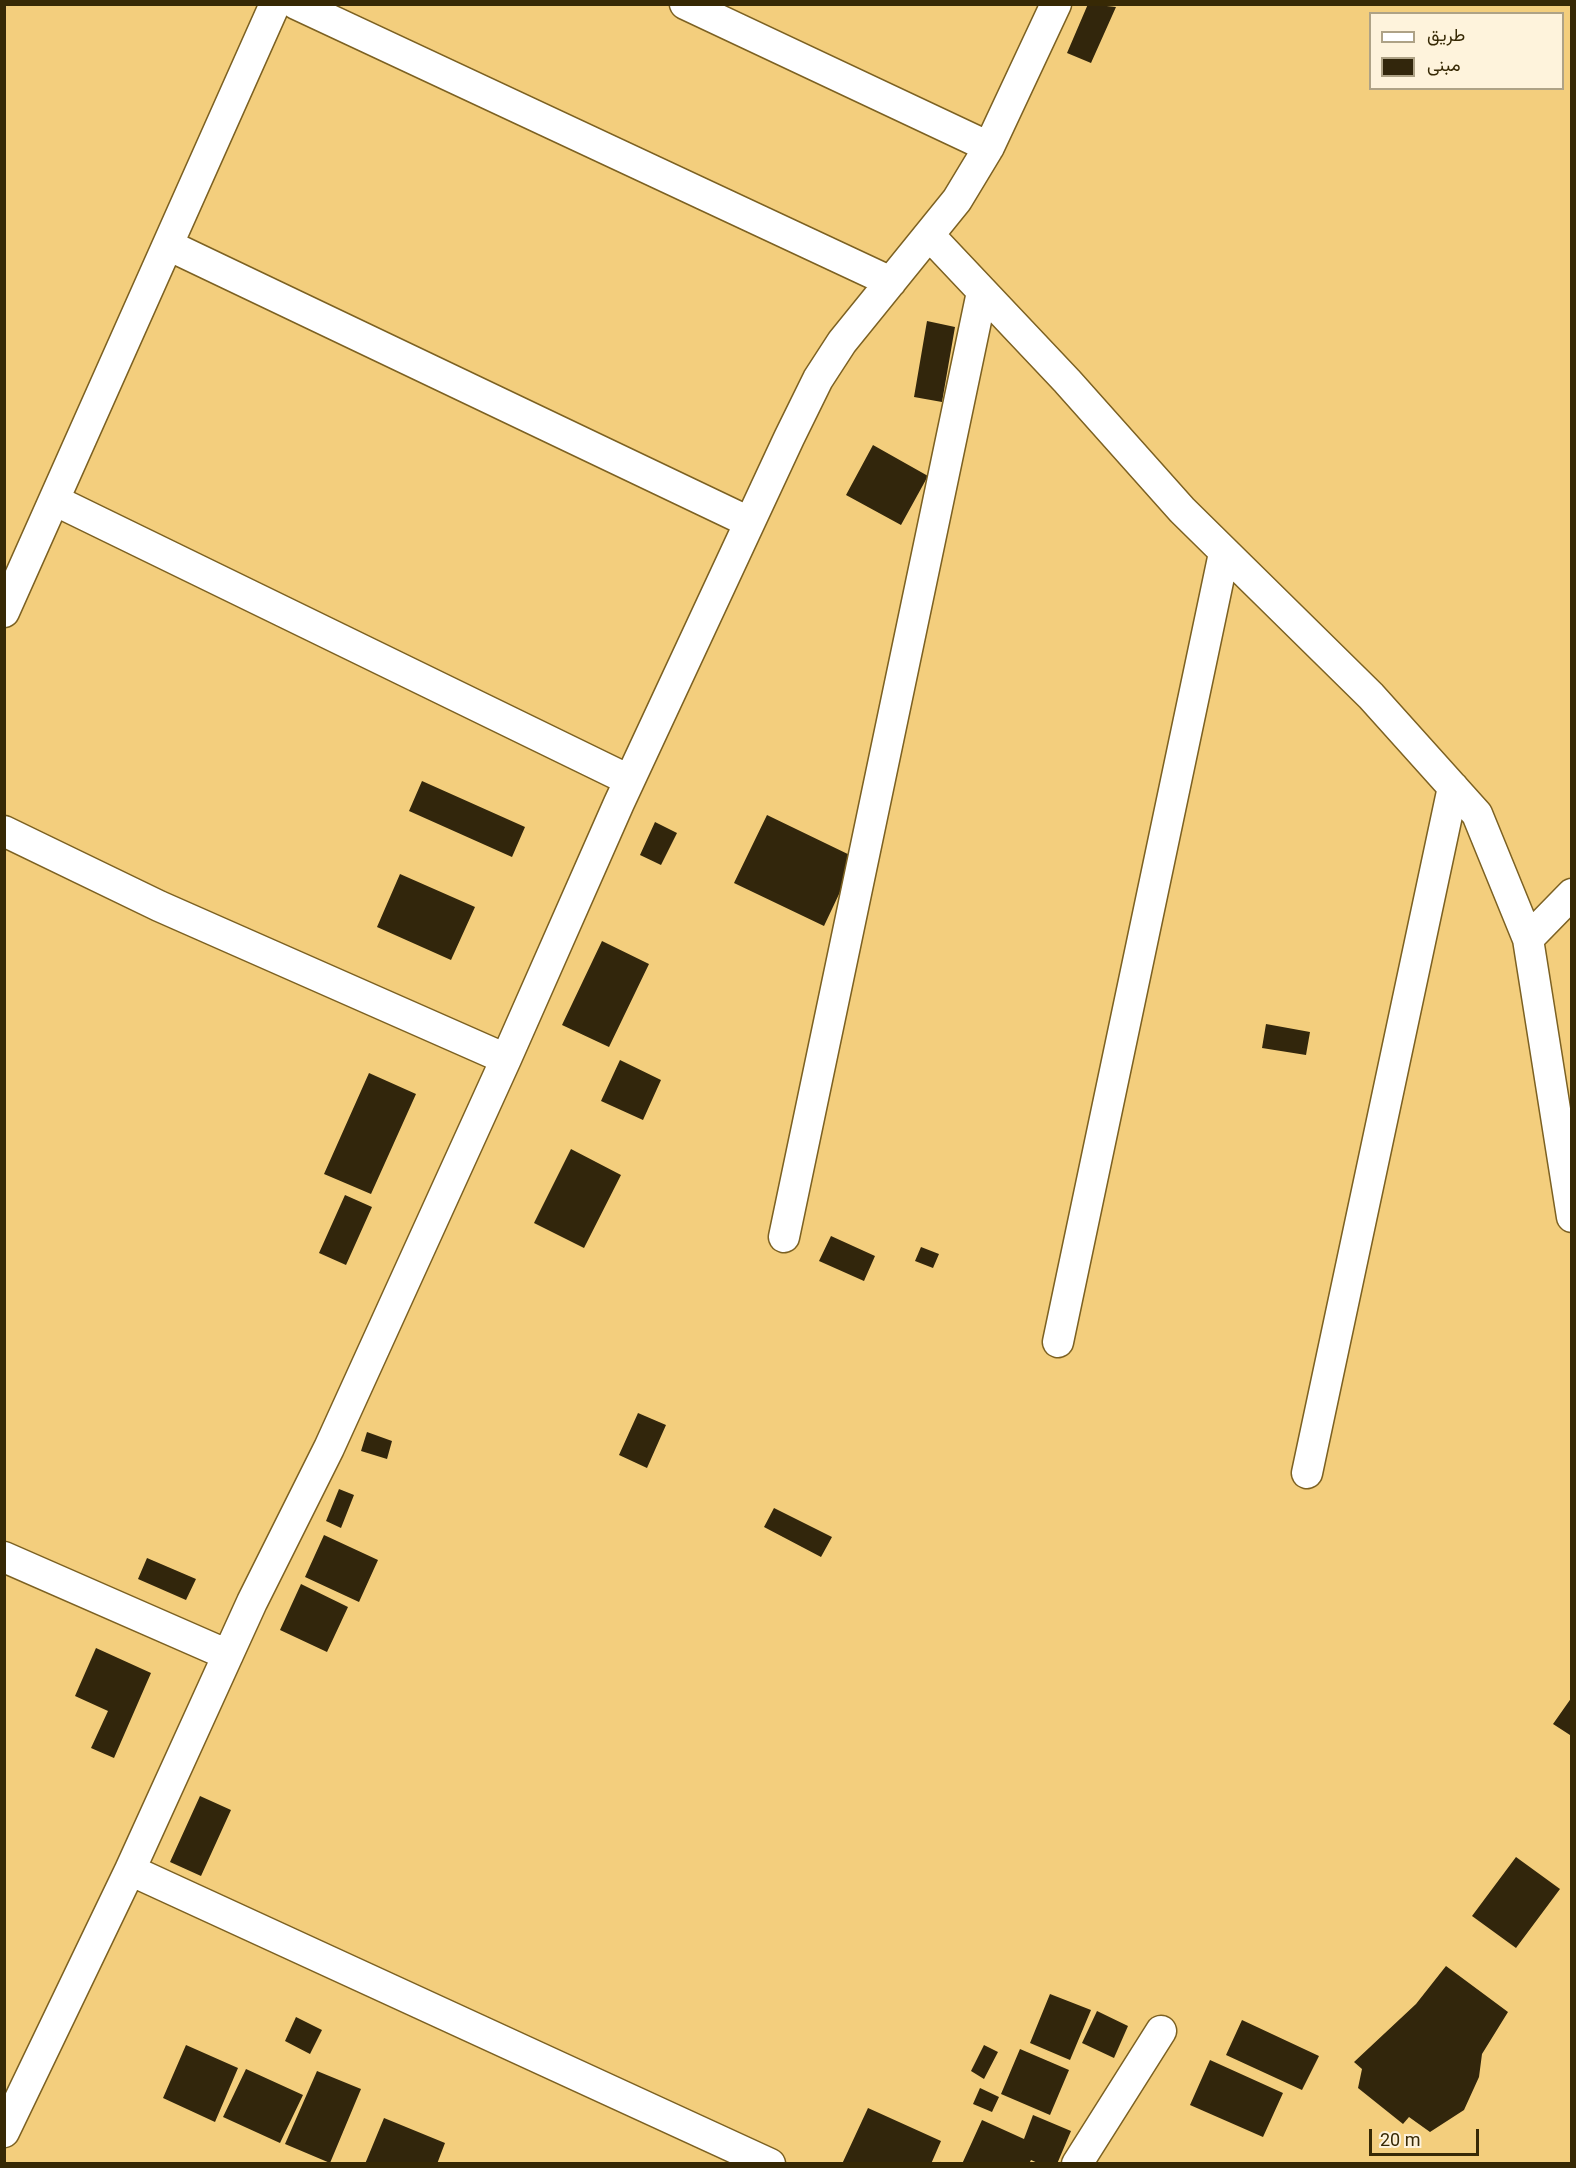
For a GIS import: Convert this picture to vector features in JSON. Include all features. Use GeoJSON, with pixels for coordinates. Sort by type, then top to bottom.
{"type":"FeatureCollection","features":[{"type":"Feature","properties":{"kind":"street"},"geometry":{"type":"LineString","coordinates":[[4,612],[275,4]]}},
{"type":"Feature","properties":{"kind":"street"},"geometry":{"type":"LineString","coordinates":[[296,4],[891,282]]}},
{"type":"Feature","properties":{"kind":"street"},"geometry":{"type":"LineString","coordinates":[[685,4],[988,147]]}},
{"type":"Feature","properties":{"kind":"street"},"geometry":{"type":"LineString","coordinates":[[4,2132],[130,1870],[228,1655],[329,1448],[506,1059],[629,780],[818,379],[842,342],[957,200],[988,147],[1050,7]]}},
{"type":"Feature","properties":{"kind":"street"},"geometry":{"type":"LineString","coordinates":[[930,236],[1224,554],[1371,696],[1477,814],[1528,939],[1572,1217]]}},
{"type":"Feature","properties":{"kind":"street"},"geometry":{"type":"LineString","coordinates":[[168,246],[749,522]]}},
{"type":"Feature","properties":{"kind":"street"},"geometry":{"type":"LineString","coordinates":[[784,1237],[982,292]]}},
{"type":"Feature","properties":{"kind":"street"},"geometry":{"type":"LineString","coordinates":[[54,500],[629,780]]}},
{"type":"Feature","properties":{"kind":"street"},"geometry":{"type":"LineString","coordinates":[[1058,1342],[1224,554]]}},
{"type":"Feature","properties":{"kind":"street"},"geometry":{"type":"LineString","coordinates":[[1307,1473],[1453,787]]}},
{"type":"Feature","properties":{"kind":"street"},"geometry":{"type":"LineString","coordinates":[[4,831],[159,906],[506,1059]]}},
{"type":"Feature","properties":{"kind":"street"},"geometry":{"type":"LineString","coordinates":[[1528,939],[1572,894]]}},
{"type":"Feature","properties":{"kind":"street"},"geometry":{"type":"LineString","coordinates":[[4,1557],[228,1655]]}},
{"type":"Feature","properties":{"kind":"street"},"geometry":{"type":"LineString","coordinates":[[130,1870],[770,2163]]}},
{"type":"Feature","properties":{"kind":"street"},"geometry":{"type":"LineString","coordinates":[[1077,2163],[1161,2031]]}},
{"type":"Feature","properties":{"kind":"building"},"geometry":{"type":"Polygon","coordinates":[[[1088,4],[1116,7],[1091,63],[1067,53],[1088,4]]]}},
{"type":"Feature","properties":{"kind":"building"},"geometry":{"type":"Polygon","coordinates":[[[927,321],[955,327],[942,402],[914,397],[927,321]]]}},
{"type":"Feature","properties":{"kind":"building"},"geometry":{"type":"Polygon","coordinates":[[[873,445],[928,476],[901,525],[846,495],[873,445]]]}},
{"type":"Feature","properties":{"kind":"building"},"geometry":{"type":"Polygon","coordinates":[[[422,781],[525,827],[512,857],[409,811],[422,781]]]}},
{"type":"Feature","properties":{"kind":"building"},"geometry":{"type":"Polygon","coordinates":[[[767,815],[856,858],[824,926],[734,883],[767,815]]]}},
{"type":"Feature","properties":{"kind":"building"},"geometry":{"type":"Polygon","coordinates":[[[655,822],[677,833],[661,865],[640,855],[655,822]]]}},
{"type":"Feature","properties":{"kind":"building"},"geometry":{"type":"Polygon","coordinates":[[[400,874],[475,907],[451,960],[377,927],[400,874]]]}},
{"type":"Feature","properties":{"kind":"building"},"geometry":{"type":"Polygon","coordinates":[[[602,941],[649,964],[609,1047],[562,1025],[602,941]]]}},
{"type":"Feature","properties":{"kind":"building"},"geometry":{"type":"Polygon","coordinates":[[[1266,1024],[1310,1032],[1306,1055],[1262,1048],[1266,1024]]]}},
{"type":"Feature","properties":{"kind":"building"},"geometry":{"type":"Polygon","coordinates":[[[620,1060],[661,1080],[643,1120],[601,1101],[620,1060]]]}},
{"type":"Feature","properties":{"kind":"building"},"geometry":{"type":"Polygon","coordinates":[[[369,1073],[416,1094],[371,1194],[324,1174],[369,1073]]]}},
{"type":"Feature","properties":{"kind":"building"},"geometry":{"type":"Polygon","coordinates":[[[571,1149],[621,1175],[584,1248],[534,1223],[571,1149]]]}},
{"type":"Feature","properties":{"kind":"building"},"geometry":{"type":"Polygon","coordinates":[[[345,1195],[372,1207],[346,1265],[319,1253],[345,1195]]]}},
{"type":"Feature","properties":{"kind":"building"},"geometry":{"type":"Polygon","coordinates":[[[831,1236],[875,1256],[864,1281],[819,1261],[831,1236]]]}},
{"type":"Feature","properties":{"kind":"building"},"geometry":{"type":"Polygon","coordinates":[[[921,1247],[939,1254],[933,1268],[915,1261],[921,1247]]]}},
{"type":"Feature","properties":{"kind":"building"},"geometry":{"type":"Polygon","coordinates":[[[638,1413],[666,1425],[647,1468],[619,1455],[638,1413]]]}},
{"type":"Feature","properties":{"kind":"building"},"geometry":{"type":"Polygon","coordinates":[[[367,1432],[392,1441],[387,1459],[361,1451],[367,1432]]]}},
{"type":"Feature","properties":{"kind":"building"},"geometry":{"type":"Polygon","coordinates":[[[339,1489],[354,1495],[341,1528],[326,1521],[339,1489]]]}},
{"type":"Feature","properties":{"kind":"building"},"geometry":{"type":"Polygon","coordinates":[[[774,1508],[832,1537],[821,1557],[764,1527],[774,1508]]]}},
{"type":"Feature","properties":{"kind":"building"},"geometry":{"type":"Polygon","coordinates":[[[324,1535],[378,1560],[359,1602],[305,1577],[324,1535]]]}},
{"type":"Feature","properties":{"kind":"building"},"geometry":{"type":"Polygon","coordinates":[[[147,1558],[196,1579],[186,1600],[138,1579],[147,1558]]]}},
{"type":"Feature","properties":{"kind":"building"},"geometry":{"type":"Polygon","coordinates":[[[301,1584],[348,1607],[327,1652],[280,1630],[301,1584]]]}},
{"type":"Feature","properties":{"kind":"building"},"geometry":{"type":"Polygon","coordinates":[[[96,1648],[151,1673],[114,1758],[91,1748],[108,1711],[75,1696],[96,1648]]]}},
{"type":"Feature","properties":{"kind":"building"},"geometry":{"type":"Polygon","coordinates":[[[1572,1697],[1572,1733],[1570,1735],[1553,1724],[1572,1697]]]}},
{"type":"Feature","properties":{"kind":"building"},"geometry":{"type":"Polygon","coordinates":[[[200,1796],[231,1810],[201,1876],[170,1862],[200,1796]]]}},
{"type":"Feature","properties":{"kind":"building"},"geometry":{"type":"Polygon","coordinates":[[[1516,1857],[1560,1889],[1516,1948],[1472,1916],[1516,1857]]]}},
{"type":"Feature","properties":{"kind":"building"},"geometry":{"type":"Polygon","coordinates":[[[1446,1966],[1508,2012],[1482,2054],[1479,2077],[1464,2110],[1430,2132],[1409,2117],[1403,2124],[1358,2088],[1362,2069],[1354,2062],[1416,2004],[1446,1966]]]}},
{"type":"Feature","properties":{"kind":"building"},"geometry":{"type":"Polygon","coordinates":[[[1050,1994],[1091,2010],[1070,2060],[1030,2043],[1050,1994]]]}},
{"type":"Feature","properties":{"kind":"building"},"geometry":{"type":"Polygon","coordinates":[[[1097,2011],[1128,2026],[1114,2058],[1082,2043],[1097,2011]]]}},
{"type":"Feature","properties":{"kind":"building"},"geometry":{"type":"Polygon","coordinates":[[[296,2017],[322,2030],[310,2054],[285,2041],[296,2017]]]}},
{"type":"Feature","properties":{"kind":"building"},"geometry":{"type":"Polygon","coordinates":[[[1242,2020],[1319,2056],[1302,2090],[1226,2055],[1242,2020]]]}},
{"type":"Feature","properties":{"kind":"building"},"geometry":{"type":"Polygon","coordinates":[[[186,2045],[238,2068],[215,2122],[163,2098],[186,2045]]]}},
{"type":"Feature","properties":{"kind":"building"},"geometry":{"type":"Polygon","coordinates":[[[984,2045],[998,2052],[984,2079],[971,2071],[984,2045]]]}},
{"type":"Feature","properties":{"kind":"building"},"geometry":{"type":"Polygon","coordinates":[[[1020,2049],[1069,2070],[1050,2115],[1001,2094],[1020,2049]]]}},
{"type":"Feature","properties":{"kind":"building"},"geometry":{"type":"Polygon","coordinates":[[[1210,2060],[1283,2093],[1263,2137],[1190,2105],[1210,2060]]]}},
{"type":"Feature","properties":{"kind":"building"},"geometry":{"type":"Polygon","coordinates":[[[246,2069],[303,2095],[280,2143],[223,2117],[246,2069]]]}},
{"type":"Feature","properties":{"kind":"building"},"geometry":{"type":"Polygon","coordinates":[[[317,2071],[361,2089],[330,2163],[285,2144],[317,2071]]]}},
{"type":"Feature","properties":{"kind":"building"},"geometry":{"type":"Polygon","coordinates":[[[980,2088],[999,2097],[992,2112],[973,2104],[980,2088]]]}},
{"type":"Feature","properties":{"kind":"building"},"geometry":{"type":"Polygon","coordinates":[[[868,2108],[941,2141],[931,2164],[842,2164],[868,2108]]]}},
{"type":"Feature","properties":{"kind":"building"},"geometry":{"type":"Polygon","coordinates":[[[1033,2115],[1071,2131],[1057,2164],[1040,2164],[1031,2160],[1029,2164],[962,2164],[982,2120],[1024,2139],[1033,2115]]]}},
{"type":"Feature","properties":{"kind":"building"},"geometry":{"type":"Polygon","coordinates":[[[384,2118],[445,2143],[437,2164],[365,2164],[384,2118]]]}}]}
